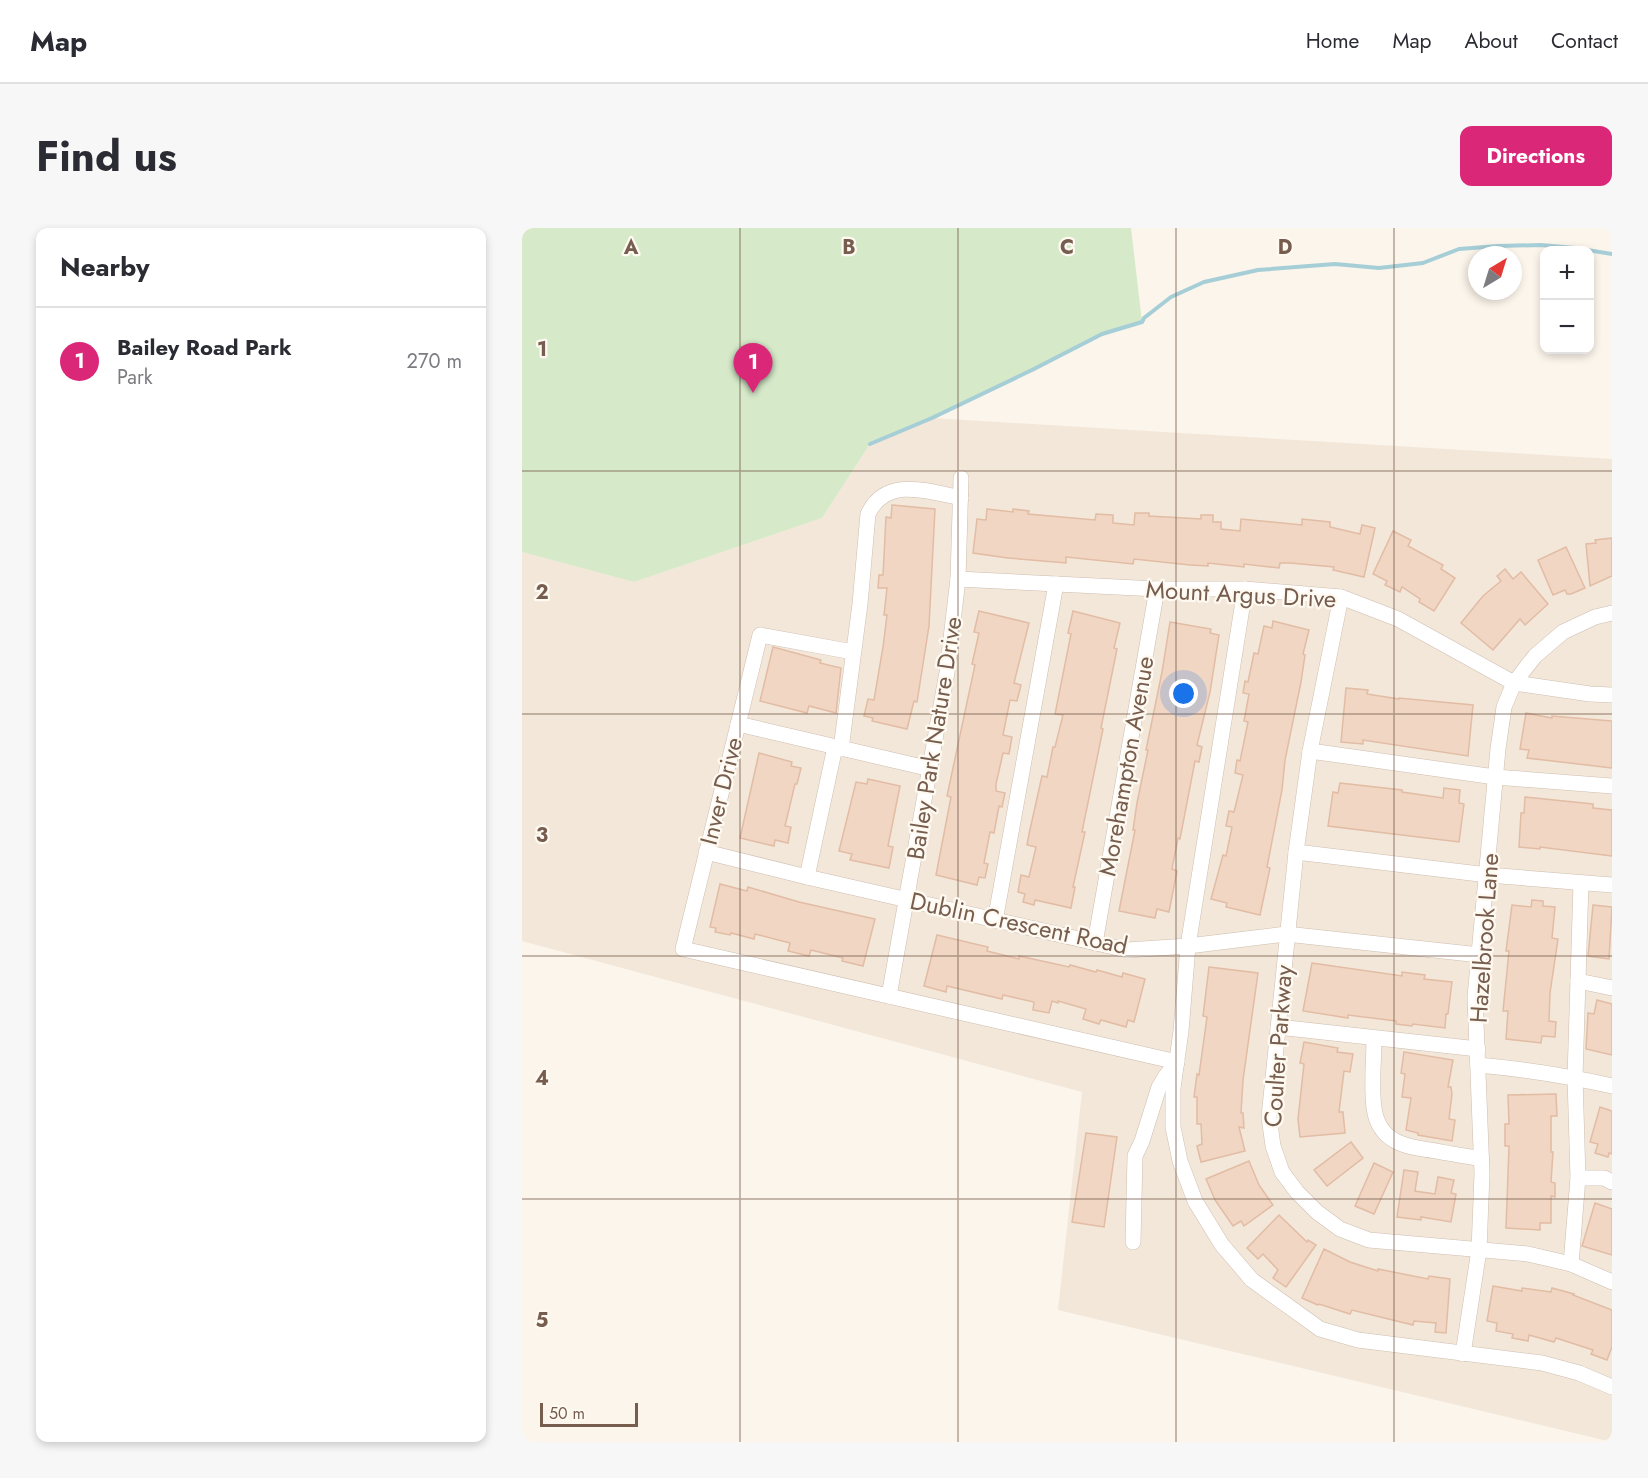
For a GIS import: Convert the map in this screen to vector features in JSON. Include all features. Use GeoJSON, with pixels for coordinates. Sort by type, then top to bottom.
{"type":"FeatureCollection","features":[{"type":"Feature","properties":{"kind":"street","name":"Bailey Park Nature Drive"},"geometry":{"type":"LineString","coordinates":[[890,996],[947,672],[958,579],[961,478]]}},
{"type":"Feature","properties":{"kind":"street"},"geometry":{"type":"LineString","coordinates":[[807,877],[838,748],[853,652],[868,514],[872,506],[886,492],[897,490],[913,489],[961,498]]}},
{"type":"Feature","properties":{"kind":"street","name":"Mount Argus Drive"},"geometry":{"type":"LineString","coordinates":[[958,579],[1157,589],[1245,589],[1341,597],[1398,619],[1514,682],[1590,694],[1612,695]]}},
{"type":"Feature","properties":{"kind":"street"},"geometry":{"type":"LineString","coordinates":[[995,921],[1056,584]]}},
{"type":"Feature","properties":{"kind":"street","name":"Morehampton Avenue"},"geometry":{"type":"LineString","coordinates":[[1095,943],[1157,589]]}},
{"type":"Feature","properties":{"kind":"street"},"geometry":{"type":"LineString","coordinates":[[1245,589],[1188,946],[1173,1088],[1173,1127],[1180,1161],[1195,1201],[1222,1245],[1252,1280],[1320,1329],[1358,1340],[1542,1363],[1579,1373],[1612,1387]]}},
{"type":"Feature","properties":{"kind":"street","name":"Coulter Parkway"},"geometry":{"type":"LineString","coordinates":[[1341,597],[1310,751],[1286,934],[1269,1117],[1273,1146],[1282,1172],[1297,1192],[1317,1212],[1340,1229],[1369,1240],[1528,1254],[1571,1264],[1612,1282]]}},
{"type":"Feature","properties":{"kind":"street","name":"Hazelbrook Lane"},"geometry":{"type":"LineString","coordinates":[[1463,1354],[1479,1250],[1482,1159],[1475,997],[1504,708],[1514,682],[1535,656],[1563,632],[1595,617],[1612,614]]}},
{"type":"Feature","properties":{"kind":"street","name":"Inver Drive"},"geometry":{"type":"LineString","coordinates":[[853,652],[760,634],[683,948],[890,996]]}},
{"type":"Feature","properties":{"kind":"street"},"geometry":{"type":"LineString","coordinates":[[738,724],[931,769]]}},
{"type":"Feature","properties":{"kind":"street"},"geometry":{"type":"LineString","coordinates":[[1310,751],[1496,777],[1612,786]]}},
{"type":"Feature","properties":{"kind":"street","name":"Dublin Crescent Road"},"geometry":{"type":"LineString","coordinates":[[706,852],[1127,950],[1188,946],[1286,934],[1480,955]]}},
{"type":"Feature","properties":{"kind":"street"},"geometry":{"type":"LineString","coordinates":[[1296,852],[1488,875],[1612,885]]}},
{"type":"Feature","properties":{"kind":"street"},"geometry":{"type":"LineString","coordinates":[[1571,1264],[1578,1178],[1575,1077],[1581,883]]}},
{"type":"Feature","properties":{"kind":"street"},"geometry":{"type":"LineString","coordinates":[[1578,981],[1612,988]]}},
{"type":"Feature","properties":{"kind":"street"},"geometry":{"type":"LineString","coordinates":[[890,996],[1177,1062]]}},
{"type":"Feature","properties":{"kind":"street"},"geometry":{"type":"LineString","coordinates":[[1278,1027],[1478,1049]]}},
{"type":"Feature","properties":{"kind":"street"},"geometry":{"type":"LineString","coordinates":[[1374,1038],[1374,1107],[1377,1122],[1384,1132],[1394,1141],[1410,1148],[1482,1159]]}},
{"type":"Feature","properties":{"kind":"street"},"geometry":{"type":"LineString","coordinates":[[1133,1242],[1135,1156],[1159,1087],[1177,1062]]}},
{"type":"Feature","properties":{"kind":"street"},"geometry":{"type":"LineString","coordinates":[[1478,1065],[1525,1069],[1612,1086]]}},
{"type":"Feature","properties":{"kind":"street"},"geometry":{"type":"LineString","coordinates":[[1578,1178],[1604,1178],[1612,1182]]}},
{"type":"Feature","properties":{"kind":"shaded area"},"geometry":{"type":"Polygon","coordinates":[[[932,418],[1612,459],[1612,1442],[1058,1310],[1082,1092],[522,941],[522,552],[634,582],[822,518],[870,444],[932,418]]]}},
{"type":"Feature","properties":{"kind":"green space"},"geometry":{"type":"Polygon","coordinates":[[[522,228],[1131,228],[1142,322],[1102,334],[932,418],[870,444],[822,518],[634,582],[522,552],[522,228]]]}},
{"type":"Feature","properties":{"kind":"building"},"geometry":{"type":"Polygon","coordinates":[[[892,505],[935,509],[929,626],[917,702],[914,701],[907,729],[872,721],[873,718],[864,716],[868,699],[874,700],[883,647],[887,615],[884,615],[887,588],[878,588],[879,575],[883,575],[886,517],[891,518],[892,505]]]}},
{"type":"Feature","properties":{"kind":"building"},"geometry":{"type":"Polygon","coordinates":[[[987,509],[1013,512],[1013,509],[1029,511],[1028,514],[1095,520],[1096,514],[1113,515],[1113,523],[1134,525],[1135,513],[1201,519],[1201,515],[1213,515],[1213,522],[1221,522],[1221,529],[1240,531],[1241,519],[1302,525],[1302,519],[1330,522],[1330,527],[1360,534],[1362,525],[1375,528],[1364,577],[1333,570],[1334,567],[1290,563],[1280,563],[1279,568],[1244,564],[1244,567],[1208,563],[1208,566],[1190,565],[1134,559],[1133,564],[1066,557],[1066,563],[973,553],[977,519],[986,520],[987,509]]]}},
{"type":"Feature","properties":{"kind":"building"},"geometry":{"type":"Polygon","coordinates":[[[1393,531],[1411,540],[1408,546],[1443,565],[1441,569],[1455,578],[1434,611],[1402,587],[1400,592],[1385,585],[1387,581],[1373,574],[1393,531]]]}},
{"type":"Feature","properties":{"kind":"building"},"geometry":{"type":"Polygon","coordinates":[[[1612,538],[1612,576],[1590,586],[1586,544],[1596,543],[1595,540],[1612,538]]]}},
{"type":"Feature","properties":{"kind":"building"},"geometry":{"type":"Polygon","coordinates":[[[1566,547],[1585,588],[1571,594],[1567,594],[1565,590],[1553,595],[1538,560],[1566,547]]]}},
{"type":"Feature","properties":{"kind":"building"},"geometry":{"type":"Polygon","coordinates":[[[1505,569],[1513,579],[1521,572],[1548,604],[1525,625],[1520,619],[1493,650],[1461,623],[1483,596],[1501,581],[1497,576],[1505,569]]]}},
{"type":"Feature","properties":{"kind":"building"},"geometry":{"type":"Polygon","coordinates":[[[979,611],[1029,623],[1014,683],[1021,685],[1017,701],[1010,700],[1003,735],[1012,737],[1009,754],[1003,753],[996,784],[996,791],[1005,793],[1002,807],[999,806],[994,833],[990,832],[984,863],[988,864],[985,878],[979,877],[977,885],[936,875],[951,797],[947,796],[975,665],[972,664],[979,633],[974,632],[979,611]]]}},
{"type":"Feature","properties":{"kind":"building"},"geometry":{"type":"Polygon","coordinates":[[[1073,611],[1120,623],[1101,728],[1103,729],[1082,832],[1085,832],[1073,887],[1075,887],[1071,908],[1035,900],[1034,905],[1023,902],[1025,894],[1018,892],[1021,875],[1029,877],[1036,847],[1027,845],[1029,834],[1042,776],[1047,777],[1063,715],[1055,714],[1071,634],[1068,633],[1073,611]]]}},
{"type":"Feature","properties":{"kind":"building"},"geometry":{"type":"Polygon","coordinates":[[[1273,621],[1309,630],[1267,867],[1270,868],[1260,915],[1226,907],[1227,903],[1211,899],[1223,855],[1226,856],[1232,827],[1226,826],[1229,811],[1234,812],[1243,775],[1235,773],[1237,760],[1240,761],[1248,722],[1244,721],[1249,694],[1243,693],[1245,681],[1248,682],[1254,653],[1258,654],[1264,626],[1272,628],[1273,621]]]}},
{"type":"Feature","properties":{"kind":"building"},"geometry":{"type":"Polygon","coordinates":[[[1170,622],[1211,629],[1210,633],[1219,635],[1210,692],[1197,745],[1202,747],[1199,762],[1195,761],[1172,869],[1177,871],[1169,912],[1157,909],[1155,918],[1119,911],[1170,622]]]}},
{"type":"Feature","properties":{"kind":"building"},"geometry":{"type":"Polygon","coordinates":[[[773,647],[841,668],[836,713],[809,706],[807,713],[760,701],[773,647]]]}},
{"type":"Feature","properties":{"kind":"building"},"geometry":{"type":"Polygon","coordinates":[[[1346,688],[1368,690],[1367,694],[1399,699],[1473,705],[1468,756],[1363,740],[1363,744],[1341,742],[1346,688]]]}},
{"type":"Feature","properties":{"kind":"building"},"geometry":{"type":"Polygon","coordinates":[[[1526,713],[1552,718],[1552,716],[1612,721],[1612,768],[1527,758],[1529,750],[1520,749],[1526,713]]]}},
{"type":"Feature","properties":{"kind":"building"},"geometry":{"type":"Polygon","coordinates":[[[759,753],[792,762],[791,766],[801,768],[785,826],[791,827],[788,843],[775,840],[774,846],[740,838],[759,753]]]}},
{"type":"Feature","properties":{"kind":"building"},"geometry":{"type":"Polygon","coordinates":[[[868,779],[900,786],[888,846],[893,847],[889,868],[850,860],[852,854],[839,851],[856,782],[867,784],[868,779]]]}},
{"type":"Feature","properties":{"kind":"building"},"geometry":{"type":"Polygon","coordinates":[[[1340,783],[1402,790],[1402,792],[1443,798],[1444,788],[1460,790],[1459,803],[1464,804],[1459,842],[1328,826],[1333,792],[1338,793],[1340,783]]]}},
{"type":"Feature","properties":{"kind":"building"},"geometry":{"type":"Polygon","coordinates":[[[1525,797],[1593,804],[1593,808],[1612,810],[1612,856],[1540,847],[1540,849],[1519,847],[1521,813],[1524,813],[1525,797]]]}},
{"type":"Feature","properties":{"kind":"building"},"geometry":{"type":"Polygon","coordinates":[[[720,884],[747,891],[748,887],[799,902],[875,919],[863,966],[811,950],[809,956],[788,951],[790,943],[755,934],[754,939],[731,933],[730,935],[715,932],[716,928],[710,927],[720,884]]]}},
{"type":"Feature","properties":{"kind":"building"},"geometry":{"type":"Polygon","coordinates":[[[1532,900],[1543,901],[1543,906],[1555,907],[1552,938],[1558,939],[1550,993],[1549,1021],[1556,1022],[1555,1037],[1542,1036],[1541,1043],[1506,1039],[1508,1011],[1503,1011],[1509,951],[1506,951],[1512,905],[1531,907],[1532,900]]]}},
{"type":"Feature","properties":{"kind":"building"},"geometry":{"type":"Polygon","coordinates":[[[1593,905],[1612,907],[1609,959],[1588,956],[1593,905]]]}},
{"type":"Feature","properties":{"kind":"building"},"geometry":{"type":"Polygon","coordinates":[[[937,935],[988,947],[987,951],[1019,959],[1019,956],[1096,972],[1097,970],[1122,977],[1123,973],[1145,979],[1134,1022],[1128,1020],[1126,1027],[1101,1020],[1099,1024],[1083,1019],[1086,1009],[1058,1001],[1058,1003],[1052,1001],[1049,1013],[1033,1010],[1034,1002],[1003,995],[1002,999],[947,986],[946,992],[924,986],[937,935]]]}},
{"type":"Feature","properties":{"kind":"building"},"geometry":{"type":"Polygon","coordinates":[[[1312,963],[1402,976],[1402,972],[1425,975],[1424,979],[1452,982],[1445,1028],[1413,1024],[1412,1026],[1396,1024],[1396,1021],[1348,1015],[1348,1018],[1303,1011],[1312,963]]]}},
{"type":"Feature","properties":{"kind":"building"},"geometry":{"type":"Polygon","coordinates":[[[1209,967],[1258,973],[1243,1080],[1241,1113],[1243,1113],[1244,1128],[1239,1127],[1245,1151],[1201,1162],[1197,1146],[1202,1144],[1201,1124],[1197,1124],[1197,1097],[1194,1097],[1207,1017],[1203,1016],[1209,967]]]}},
{"type":"Feature","properties":{"kind":"building"},"geometry":{"type":"Polygon","coordinates":[[[1597,1000],[1612,1004],[1612,1055],[1586,1049],[1588,1013],[1594,1014],[1597,1000]]]}},
{"type":"Feature","properties":{"kind":"building"},"geometry":{"type":"Polygon","coordinates":[[[1304,1042],[1338,1048],[1337,1052],[1353,1054],[1350,1072],[1344,1071],[1339,1112],[1343,1112],[1345,1133],[1300,1137],[1298,1119],[1304,1064],[1300,1063],[1304,1042]]]}},
{"type":"Feature","properties":{"kind":"building"},"geometry":{"type":"Polygon","coordinates":[[[1404,1052],[1453,1060],[1448,1087],[1451,1087],[1452,1094],[1449,1119],[1455,1120],[1452,1141],[1418,1135],[1418,1133],[1406,1130],[1411,1098],[1402,1097],[1405,1074],[1401,1073],[1404,1052]]]}},
{"type":"Feature","properties":{"kind":"building"},"geometry":{"type":"Polygon","coordinates":[[[1556,1094],[1557,1116],[1551,1116],[1551,1152],[1553,1152],[1551,1182],[1555,1183],[1555,1197],[1551,1196],[1551,1223],[1540,1223],[1540,1230],[1506,1228],[1509,1146],[1505,1146],[1505,1124],[1509,1124],[1508,1095],[1556,1094]]]}},
{"type":"Feature","properties":{"kind":"building"},"geometry":{"type":"Polygon","coordinates":[[[1600,1107],[1612,1111],[1612,1154],[1609,1153],[1608,1157],[1595,1153],[1598,1144],[1590,1142],[1600,1107]]]}},
{"type":"Feature","properties":{"kind":"building"},"geometry":{"type":"Polygon","coordinates":[[[1086,1133],[1117,1137],[1104,1227],[1072,1222],[1086,1133]]]}},
{"type":"Feature","properties":{"kind":"building"},"geometry":{"type":"Polygon","coordinates":[[[1351,1142],[1363,1158],[1327,1186],[1314,1170],[1351,1142]]]}},
{"type":"Feature","properties":{"kind":"building"},"geometry":{"type":"Polygon","coordinates":[[[1249,1161],[1259,1185],[1273,1205],[1244,1226],[1241,1221],[1233,1226],[1215,1200],[1206,1179],[1249,1161]]]}},
{"type":"Feature","properties":{"kind":"building"},"geometry":{"type":"Polygon","coordinates":[[[1374,1163],[1393,1172],[1374,1214],[1355,1206],[1374,1163]]]}},
{"type":"Feature","properties":{"kind":"building"},"geometry":{"type":"Polygon","coordinates":[[[1404,1170],[1418,1172],[1415,1191],[1435,1194],[1438,1177],[1454,1180],[1451,1193],[1456,1194],[1451,1222],[1421,1217],[1421,1220],[1397,1217],[1404,1170]]]}},
{"type":"Feature","properties":{"kind":"building"},"geometry":{"type":"Polygon","coordinates":[[[1595,1203],[1612,1209],[1612,1255],[1582,1246],[1595,1203]]]}},
{"type":"Feature","properties":{"kind":"building"},"geometry":{"type":"Polygon","coordinates":[[[1279,1215],[1307,1242],[1308,1240],[1316,1245],[1286,1287],[1273,1278],[1278,1270],[1263,1254],[1258,1259],[1247,1248],[1279,1215]]]}},
{"type":"Feature","properties":{"kind":"building"},"geometry":{"type":"Polygon","coordinates":[[[1324,1249],[1350,1262],[1378,1271],[1378,1269],[1428,1279],[1429,1276],[1450,1279],[1446,1333],[1435,1332],[1436,1323],[1414,1321],[1413,1325],[1352,1310],[1350,1314],[1302,1298],[1324,1249]]]}},
{"type":"Feature","properties":{"kind":"building"},"geometry":{"type":"Polygon","coordinates":[[[1493,1286],[1522,1291],[1522,1288],[1551,1292],[1552,1288],[1574,1294],[1612,1310],[1612,1347],[1607,1360],[1591,1354],[1593,1350],[1556,1338],[1554,1342],[1529,1335],[1528,1341],[1512,1338],[1513,1334],[1496,1331],[1497,1323],[1487,1321],[1493,1286]]]}},
{"type":"Feature","properties":{"kind":"waterway"},"geometry":{"type":"LineString","coordinates":[[870,444],[932,418],[1102,334],[1142,322],[1171,297],[1204,282],[1258,270],[1335,264],[1379,268],[1423,263],[1459,249],[1498,246],[1541,245],[1612,254]]}},
{"type":"Feature","properties":{"kind":"place","name":"Bailey Road Park"},"geometry":{"type":"Point","coordinates":[753,393]}}]}
